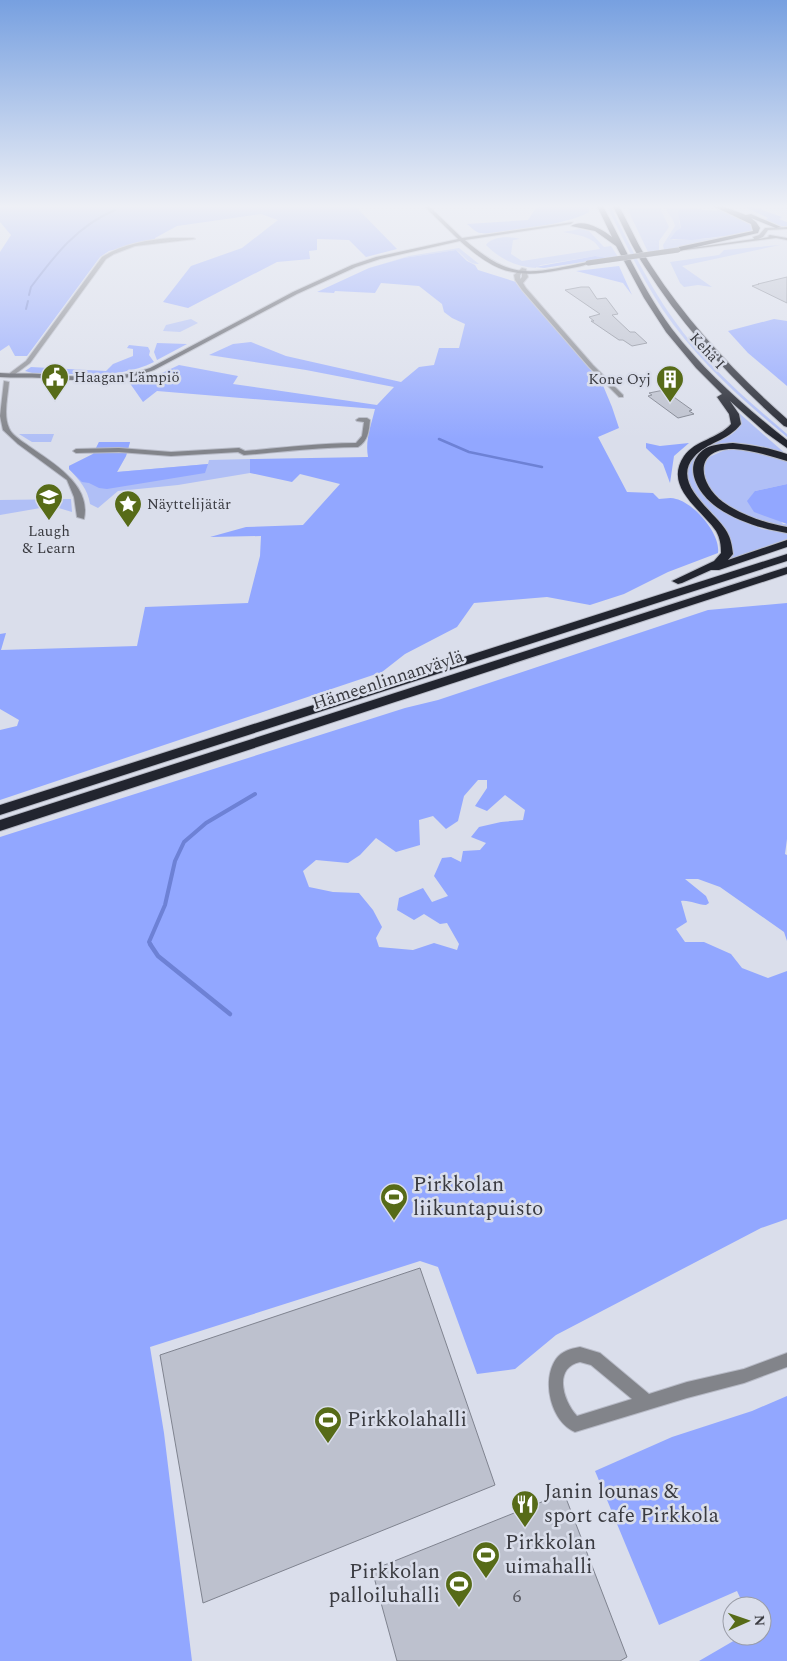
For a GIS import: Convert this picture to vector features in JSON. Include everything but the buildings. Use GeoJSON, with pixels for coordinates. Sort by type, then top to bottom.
{"type":"FeatureCollection","features":[{"type":"Feature","properties":{"kind":"highway","name":"Kehä I"},"geometry":{"type":"LineString","coordinates":[[640,284],[655,311],[675,338],[713,380],[787,445]]}},
{"type":"Feature","properties":{"kind":"highway","name":"Kehä I"},"geometry":{"type":"LineString","coordinates":[[660,284],[694,332],[715,356],[787,424]]}},
{"type":"Feature","properties":{"kind":"highway"},"geometry":{"type":"LineString","coordinates":[[678,582],[718,563],[727,554],[728,544],[726,538],[692,498],[683,479],[684,465],[693,452],[726,434],[736,424],[734,414],[719,394],[713,380]]}},
{"type":"Feature","properties":{"kind":"highway"},"geometry":{"type":"LineString","coordinates":[[753,392],[787,414]]}},
{"type":"Feature","properties":{"kind":"highway"},"geometry":{"type":"LineString","coordinates":[[787,458],[752,446],[725,446],[705,454],[698,465],[698,476],[708,494],[734,513],[767,527],[787,530]]}},
{"type":"Feature","properties":{"kind":"highway"},"geometry":{"type":"LineString","coordinates":[[550,632],[678,582],[787,543]]}},
{"type":"Feature","properties":{"kind":"highway","name":"Hämeenlinnanväylä"},"geometry":{"type":"LineString","coordinates":[[0,810],[787,557]]}},
{"type":"Feature","properties":{"kind":"highway","name":"Hämeenlinnanväylä"},"geometry":{"type":"LineString","coordinates":[[0,826],[787,570]]}},
{"type":"Feature","properties":{"kind":"highway"},"geometry":{"type":"LineString","coordinates":[[698,599],[787,576]]}},
{"type":"Feature","properties":{"kind":"main road"},"geometry":{"type":"LineString","coordinates":[[2,378],[108,378],[138,374],[278,306],[318,284]]}},
{"type":"Feature","properties":{"kind":"street"},"geometry":{"type":"LineString","coordinates":[[14,377],[28,362],[85,284]]}},
{"type":"Feature","properties":{"kind":"street"},"geometry":{"type":"LineString","coordinates":[[522,284],[591,366],[621,396]]}},
{"type":"Feature","properties":{"kind":"street"},"geometry":{"type":"LineString","coordinates":[[2,378],[6,430],[20,443],[69,479],[80,498],[81,517]]}},
{"type":"Feature","properties":{"kind":"street"},"geometry":{"type":"LineString","coordinates":[[76,451],[118,450],[171,454],[239,450],[244,453],[341,444],[358,445],[365,436],[367,420],[359,420]]}},
{"type":"Feature","properties":{"kind":"street"},"geometry":{"type":"LineString","coordinates":[[647,1402],[595,1358],[586,1354],[577,1353],[565,1360],[558,1369],[555,1380],[562,1409],[567,1418],[575,1424],[687,1390],[744,1376],[787,1360]]}},
{"type":"Feature","properties":{"kind":"shaded area"},"geometry":{"type":"Polygon","coordinates":[[[0,284],[80,284],[27,356],[15,356],[9,345],[0,351],[0,284]]]}},
{"type":"Feature","properties":{"kind":"shaded area"},"geometry":{"type":"Polygon","coordinates":[[[177,284],[235,284],[188,308],[163,302],[177,284]]]}},
{"type":"Feature","properties":{"kind":"shaded area"},"geometry":{"type":"Polygon","coordinates":[[[335,284],[381,284],[375,293],[317,292],[335,284]]]}},
{"type":"Feature","properties":{"kind":"shaded area"},"geometry":{"type":"Polygon","coordinates":[[[388,284],[516,284],[602,383],[619,428],[598,437],[627,492],[653,493],[659,499],[674,498],[691,506],[711,529],[718,545],[718,553],[668,572],[624,594],[590,605],[547,597],[474,603],[457,627],[405,654],[382,672],[0,800],[0,730],[17,726],[19,720],[0,709],[0,634],[6,633],[1,650],[137,646],[145,607],[248,603],[260,556],[261,536],[210,537],[246,527],[303,525],[340,484],[300,474],[292,482],[250,473],[250,459],[368,457],[368,439],[375,409],[157,391],[143,402],[129,382],[162,373],[179,365],[238,376],[233,384],[377,405],[394,387],[306,370],[209,355],[233,344],[251,342],[286,356],[401,382],[419,367],[434,365],[439,348],[459,348],[465,324],[444,312],[442,304],[419,286],[388,284]]]}},
{"type":"Feature","properties":{"kind":"shaded area"},"geometry":{"type":"Polygon","coordinates":[[[623,284],[627,284],[632,295],[623,284]]]}},
{"type":"Feature","properties":{"kind":"shaded area"},"geometry":{"type":"Polygon","coordinates":[[[646,284],[651,284],[674,320],[712,366],[787,434],[787,437],[720,378],[705,362],[676,328],[646,284]]]}},
{"type":"Feature","properties":{"kind":"shaded area"},"geometry":{"type":"Polygon","coordinates":[[[681,284],[707,284],[712,287],[698,285],[684,287],[681,284]]]}},
{"type":"Feature","properties":{"kind":"shaded area"},"geometry":{"type":"Polygon","coordinates":[[[191,319],[198,323],[180,332],[163,331],[166,325],[191,319]]]}},
{"type":"Feature","properties":{"kind":"shaded area"},"geometry":{"type":"Polygon","coordinates":[[[774,319],[787,321],[787,386],[748,353],[728,331],[774,319]]]}},
{"type":"Feature","properties":{"kind":"shaded area"},"geometry":{"type":"Polygon","coordinates":[[[157,343],[187,344],[157,360],[154,352],[157,343]]]}},
{"type":"Feature","properties":{"kind":"shaded area"},"geometry":{"type":"Polygon","coordinates":[[[129,345],[148,347],[149,355],[154,362],[124,372],[109,374],[32,373],[25,371],[31,367],[106,371],[113,364],[133,356],[133,349],[127,348],[129,345]]]}},
{"type":"Feature","properties":{"kind":"shaded area"},"geometry":{"type":"Polygon","coordinates":[[[739,413],[787,455],[749,444],[729,443],[720,445],[710,448],[695,477],[730,514],[762,529],[787,533],[787,539],[730,559],[732,547],[729,536],[723,526],[696,497],[690,486],[687,474],[689,462],[696,454],[735,431],[740,424],[739,413]]]}},
{"type":"Feature","properties":{"kind":"shaded area"},"geometry":{"type":"Polygon","coordinates":[[[19,434],[54,434],[51,442],[32,442],[19,434]]]}},
{"type":"Feature","properties":{"kind":"shaded area"},"geometry":{"type":"Polygon","coordinates":[[[99,442],[130,442],[126,456],[117,472],[208,464],[209,460],[250,459],[250,473],[178,485],[118,491],[98,508],[90,504],[85,489],[69,469],[69,466],[93,454],[99,442]]]}},
{"type":"Feature","properties":{"kind":"shaded area"},"geometry":{"type":"Polygon","coordinates":[[[99,442],[130,442],[126,456],[117,472],[208,464],[205,473],[107,489],[99,488],[82,482],[69,469],[69,466],[93,454],[99,442]]]}},
{"type":"Feature","properties":{"kind":"shaded area"},"geometry":{"type":"Polygon","coordinates":[[[646,443],[660,446],[689,443],[674,456],[670,483],[663,464],[646,448],[646,443]]]}},
{"type":"Feature","properties":{"kind":"shaded area"},"geometry":{"type":"Polygon","coordinates":[[[743,448],[772,455],[787,462],[787,484],[755,491],[783,524],[787,524],[787,528],[775,526],[743,514],[728,505],[706,483],[703,470],[709,457],[727,449],[743,448]]]}},
{"type":"Feature","properties":{"kind":"shaded area"},"geometry":{"type":"Polygon","coordinates":[[[787,484],[787,524],[754,512],[747,501],[755,491],[787,484]]]}},
{"type":"Feature","properties":{"kind":"shaded area"},"geometry":{"type":"Polygon","coordinates":[[[71,499],[72,512],[52,506],[0,515],[0,500],[71,499]]]}},
{"type":"Feature","properties":{"kind":"shaded area","name":"Pirkkolan liikuntapuisto"},"geometry":{"type":"Polygon","coordinates":[[[787,603],[787,839],[785,854],[787,855],[787,941],[784,932],[720,887],[698,879],[685,879],[706,896],[709,903],[703,905],[681,901],[687,922],[676,929],[685,942],[704,942],[731,954],[742,968],[768,978],[787,971],[787,1219],[761,1228],[556,1335],[515,1369],[477,1374],[438,1267],[420,1261],[150,1347],[164,1433],[192,1661],[0,1661],[0,837],[405,708],[438,700],[708,610],[787,603]],[[478,780],[464,796],[458,821],[446,829],[433,816],[419,820],[420,845],[396,852],[376,838],[360,855],[348,863],[316,860],[303,871],[309,887],[333,892],[359,893],[373,910],[382,927],[376,938],[379,947],[413,950],[434,943],[457,950],[459,944],[447,923],[440,924],[424,914],[414,920],[397,910],[399,898],[423,888],[432,902],[448,896],[434,876],[442,858],[451,857],[461,862],[463,851],[480,850],[486,843],[471,837],[479,827],[523,820],[525,810],[505,795],[487,811],[475,806],[487,788],[487,780],[478,780]]]}},
{"type":"Feature","properties":{"kind":"shaded area"},"geometry":{"type":"Polygon","coordinates":[[[787,1396],[787,1661],[699,1661],[725,1646],[772,1646],[772,1596],[739,1596],[737,1591],[659,1625],[595,1471],[672,1437],[752,1411],[787,1396]]]}},
{"type":"Feature","properties":{"kind":"waterway"},"geometry":{"type":"LineString","coordinates":[[29,295],[34,284]]}},
{"type":"Feature","properties":{"kind":"waterway"},"geometry":{"type":"LineString","coordinates":[[26,309],[28,301]]}},
{"type":"Feature","properties":{"kind":"waterway"},"geometry":{"type":"LineString","coordinates":[[439,439],[469,452],[542,467]]}},
{"type":"Feature","properties":{"kind":"waterway"},"geometry":{"type":"LineString","coordinates":[[151,945],[149,942],[165,905],[175,861],[184,842],[206,823],[255,794]]}},
{"type":"Feature","properties":{"kind":"waterway"},"geometry":{"type":"LineString","coordinates":[[150,944],[158,956],[230,1014]]}},
{"type":"Feature","properties":{"kind":"place","name":"Haagan Lämpiö"},"geometry":{"type":"Point","coordinates":[55,401]}},
{"type":"Feature","properties":{"kind":"place","name":"Kone Oyj"},"geometry":{"type":"Point","coordinates":[670,403]}},
{"type":"Feature","properties":{"kind":"place","name":"Laugh & Learn"},"geometry":{"type":"Point","coordinates":[49,521]}},
{"type":"Feature","properties":{"kind":"place","name":"Näyttelijätär"},"geometry":{"type":"Point","coordinates":[128,528]}},
{"type":"Feature","properties":{"kind":"place","name":"Pirkkolan liikuntapuisto"},"geometry":{"type":"Point","coordinates":[394,1221]}},
{"type":"Feature","properties":{"kind":"place","name":"Pirkkolahalli"},"geometry":{"type":"Point","coordinates":[328,1444]}},
{"type":"Feature","properties":{"kind":"place","name":"Janin lounas & sport cafe Pirkkola"},"geometry":{"type":"Point","coordinates":[525,1528]}},
{"type":"Feature","properties":{"kind":"place","name":"Pirkkolan uimahalli"},"geometry":{"type":"Point","coordinates":[486,1579]}},
{"type":"Feature","properties":{"kind":"place","name":"Pirkkolan palloiluhalli"},"geometry":{"type":"Point","coordinates":[459,1608]}}]}
